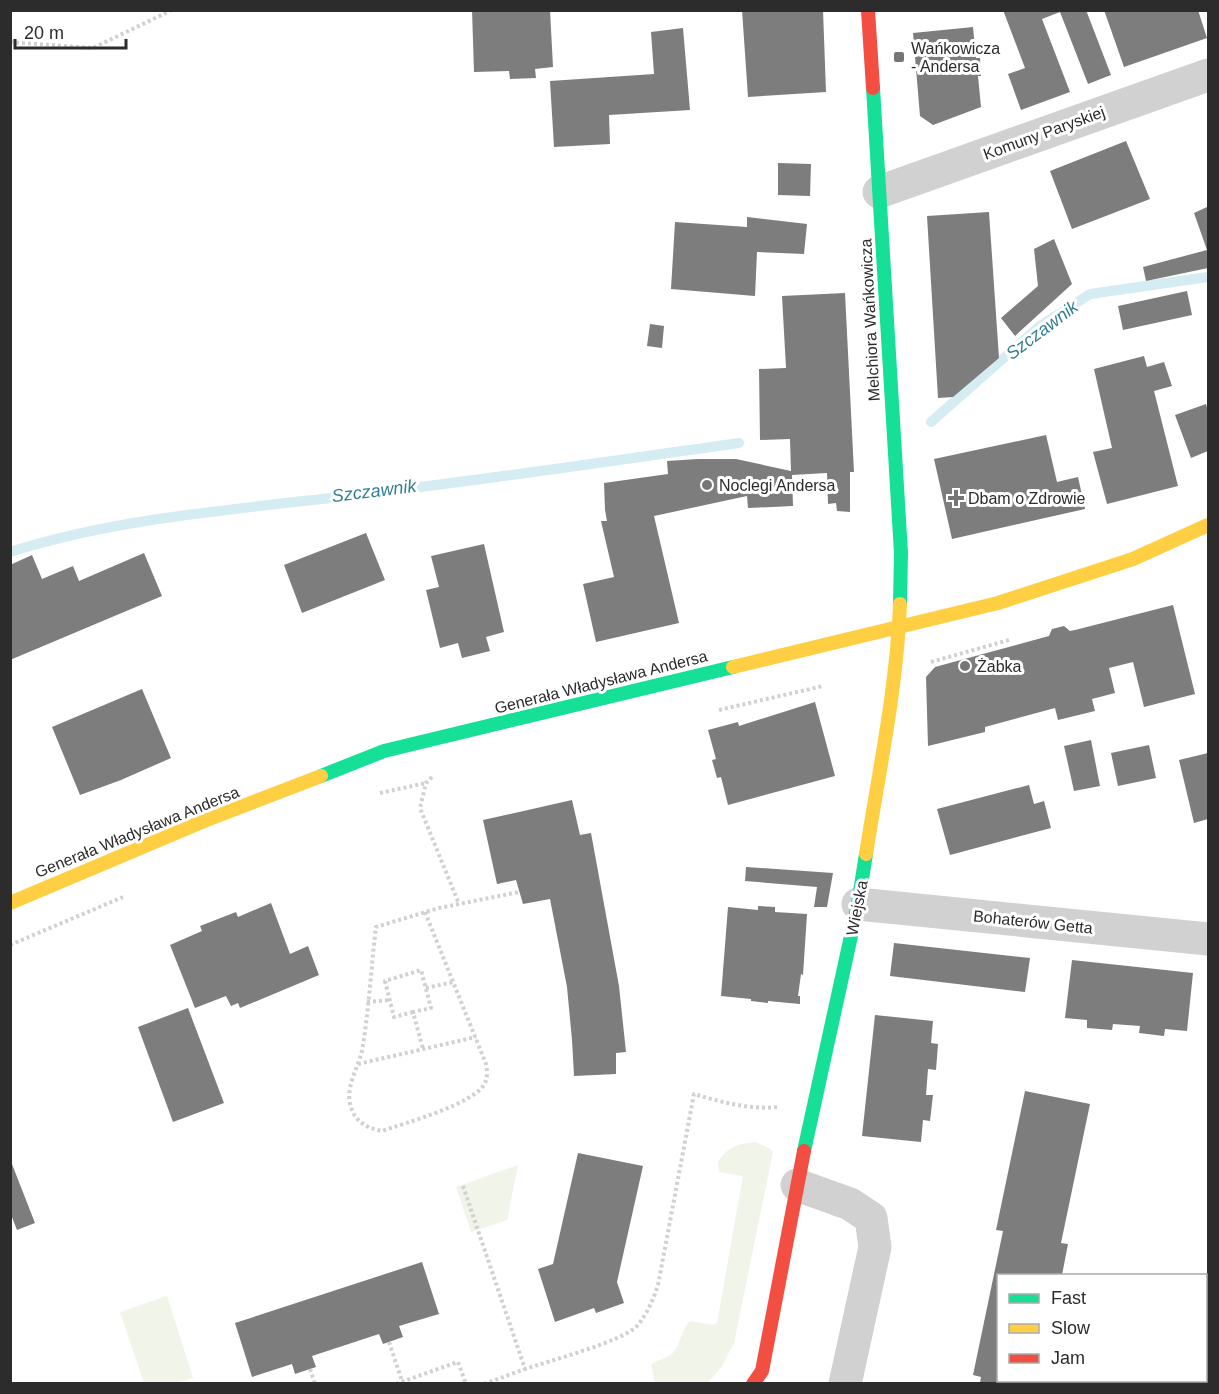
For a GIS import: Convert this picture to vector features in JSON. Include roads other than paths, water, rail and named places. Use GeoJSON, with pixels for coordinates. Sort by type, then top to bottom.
{"type":"FeatureCollection","features":[{"type":"Feature","properties":{"kind":"street","name":"Melchiora Wańkowicza"},"geometry":{"type":"LineString","coordinates":[[868,10],[901,553],[899,627]]}},
{"type":"Feature","properties":{"kind":"street","name":"Komuny Paryskiej"},"geometry":{"type":"LineString","coordinates":[[879,192],[1209,75]]}},
{"type":"Feature","properties":{"kind":"street","name":"Generała Władysława Andersa"},"geometry":{"type":"LineString","coordinates":[[10,903],[204,821],[384,751],[1026,595],[1134,560],[1209,525]]}},
{"type":"Feature","properties":{"kind":"street","name":"Wiejska"},"geometry":{"type":"LineString","coordinates":[[753,1383],[762,1371],[797,1185],[858,904],[890,702],[899,627]]}},
{"type":"Feature","properties":{"kind":"street","name":"Bohaterów Getta"},"geometry":{"type":"LineString","coordinates":[[858,904],[1209,939]]}},
{"type":"Feature","properties":{"kind":"street"},"geometry":{"type":"LineString","coordinates":[[797,1185],[850,1204],[871,1218],[875,1247],[845,1383]]}},
{"type":"Feature","properties":{"kind":"waterway","name":"Szczawnik"},"geometry":{"type":"LineString","coordinates":[[931,422],[1040,326],[1090,294],[1208,277]]}},
{"type":"Feature","properties":{"kind":"waterway","name":"Szczawnik"},"geometry":{"type":"LineString","coordinates":[[10,552],[52,540],[138,522],[452,483],[739,443]]}},
{"type":"Feature","properties":{"kind":"place","name":"Wańkowicza - Andersa"},"geometry":{"type":"Point","coordinates":[899,57]}},
{"type":"Feature","properties":{"kind":"place","name":"Noclegi Andersa"},"geometry":{"type":"Point","coordinates":[707,485]}},
{"type":"Feature","properties":{"kind":"place","name":"Dbam o Zdrowie"},"geometry":{"type":"Point","coordinates":[956,498]}},
{"type":"Feature","properties":{"kind":"place","name":"Żabka"},"geometry":{"type":"Point","coordinates":[965,666]}}]}
